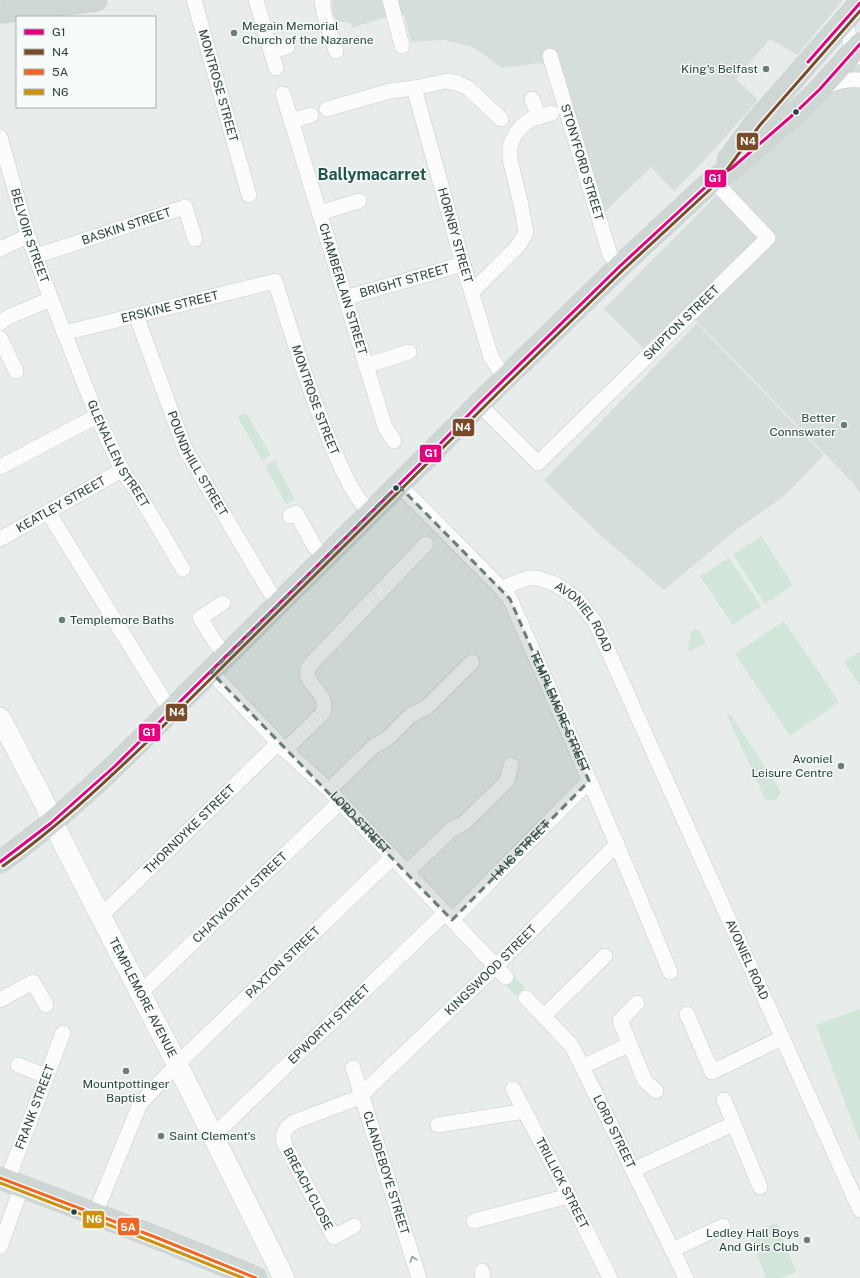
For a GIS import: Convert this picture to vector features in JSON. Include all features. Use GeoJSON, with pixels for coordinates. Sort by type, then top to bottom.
{"type":"FeatureCollection","features":[{"type":"Feature","properties":{"kind":"main road"},"geometry":{"type":"LineString","coordinates":[[0,12],[49,3],[96,0]]}},
{"type":"Feature","properties":{"kind":"main road"},"geometry":{"type":"LineString","coordinates":[[713,180],[766,111],[860,3]]}},
{"type":"Feature","properties":{"kind":"main road"},"geometry":{"type":"LineString","coordinates":[[747,134],[775,116],[834,52],[844,46],[857,48]]}},
{"type":"Feature","properties":{"kind":"main road"},"geometry":{"type":"LineString","coordinates":[[0,862],[22,846],[86,793],[211,672],[227,654],[370,512],[620,266],[713,180],[732,168],[795,113],[820,89],[857,48]]}},
{"type":"Feature","properties":{"kind":"main road"},"geometry":{"type":"LineString","coordinates":[[10,1182],[155,1237],[256,1278]]}},
{"type":"Feature","properties":{"kind":"street","name":"MONTROSE STREET"},"geometry":{"type":"LineString","coordinates":[[194,0],[249,195]]}},
{"type":"Feature","properties":{"kind":"street"},"geometry":{"type":"LineString","coordinates":[[256,0],[276,68]]}},
{"type":"Feature","properties":{"kind":"street"},"geometry":{"type":"LineString","coordinates":[[322,0],[324,14],[336,51]]}},
{"type":"Feature","properties":{"kind":"street"},"geometry":{"type":"LineString","coordinates":[[390,0],[402,46]]}},
{"type":"Feature","properties":{"kind":"street"},"geometry":{"type":"LineString","coordinates":[[845,20],[857,48]]}},
{"type":"Feature","properties":{"kind":"street"},"geometry":{"type":"LineString","coordinates":[[271,51],[287,47]]}},
{"type":"Feature","properties":{"kind":"street","name":"STONYFORD STREET"},"geometry":{"type":"LineString","coordinates":[[550,56],[610,255],[620,266]]}},
{"type":"Feature","properties":{"kind":"street"},"geometry":{"type":"LineString","coordinates":[[820,89],[839,81],[860,80]]}},
{"type":"Feature","properties":{"kind":"street"},"geometry":{"type":"LineString","coordinates":[[327,109],[390,91],[447,81],[458,82],[468,88],[500,119]]}},
{"type":"Feature","properties":{"kind":"street","name":"HORNBY STREET"},"geometry":{"type":"LineString","coordinates":[[414,88],[463,264],[491,356],[505,378]]}},
{"type":"Feature","properties":{"kind":"street","name":"CHAMBERLAIN STREET"},"geometry":{"type":"LineString","coordinates":[[283,94],[365,366],[385,427],[394,441]]}},
{"type":"Feature","properties":{"kind":"street"},"geometry":{"type":"LineString","coordinates":[[472,292],[516,248],[526,232],[510,159],[510,145],[516,133],[522,126],[531,119],[545,115],[532,99]]}},
{"type":"Feature","properties":{"kind":"street"},"geometry":{"type":"LineString","coordinates":[[291,121],[311,115]]}},
{"type":"Feature","properties":{"kind":"street","name":"BELVOIR STREET"},"geometry":{"type":"LineString","coordinates":[[0,137],[28,236],[64,333]]}},
{"type":"Feature","properties":{"kind":"street","name":"SKIPTON STREET"},"geometry":{"type":"LineString","coordinates":[[479,404],[538,463],[768,238],[713,180]]}},
{"type":"Feature","properties":{"kind":"street","name":"CHAMBERLAIN STREET"},"geometry":{"type":"LineString","coordinates":[[319,213],[359,201]]}},
{"type":"Feature","properties":{"kind":"street","name":"BASKIN STREET"},"geometry":{"type":"LineString","coordinates":[[36,256],[185,207],[194,239]]}},
{"type":"Feature","properties":{"kind":"street"},"geometry":{"type":"LineString","coordinates":[[0,249],[28,236]]}},
{"type":"Feature","properties":{"kind":"street","name":"BRIGHT STREET"},"geometry":{"type":"LineString","coordinates":[[345,298],[463,264]]}},
{"type":"Feature","properties":{"kind":"street","name":"MONTROSE STREET"},"geometry":{"type":"LineString","coordinates":[[275,281],[320,418],[341,467],[360,502],[370,512]]}},
{"type":"Feature","properties":{"kind":"street","name":"ERSKINE STREET"},"geometry":{"type":"LineString","coordinates":[[64,333],[275,281]]}},
{"type":"Feature","properties":{"kind":"street"},"geometry":{"type":"LineString","coordinates":[[0,323],[8,317],[51,299]]}},
{"type":"Feature","properties":{"kind":"street","name":"POUNDHILL STREET"},"geometry":{"type":"LineString","coordinates":[[136,315],[185,449],[270,592],[280,602]]}},
{"type":"Feature","properties":{"kind":"street","name":"GLENALLEN STREET"},"geometry":{"type":"LineString","coordinates":[[64,333],[97,416],[122,470],[135,488],[183,569]]}},
{"type":"Feature","properties":{"kind":"street"},"geometry":{"type":"LineString","coordinates":[[0,338],[16,371]]}},
{"type":"Feature","properties":{"kind":"street","name":"CHAMBERLAIN STREET"},"geometry":{"type":"LineString","coordinates":[[365,366],[409,352]]}},
{"type":"Feature","properties":{"kind":"street"},"geometry":{"type":"LineString","coordinates":[[0,467],[97,416]]}},
{"type":"Feature","properties":{"kind":"street","name":"KEATLEY STREET"},"geometry":{"type":"LineString","coordinates":[[0,539],[122,470]]}},
{"type":"Feature","properties":{"kind":"street","name":"TEMPLEMORE STREET"},"geometry":{"type":"LineString","coordinates":[[398,485],[502,589],[510,599],[617,844],[670,972]]}},
{"type":"Feature","properties":{"kind":"street"},"geometry":{"type":"LineString","coordinates":[[48,512],[163,699],[172,710]]}},
{"type":"Feature","properties":{"kind":"street"},"geometry":{"type":"LineString","coordinates":[[290,516],[296,513],[315,547],[324,558]]}},
{"type":"Feature","properties":{"kind":"street","name":"THORNDYKE STREET"},"geometry":{"type":"LineString","coordinates":[[101,916],[282,746],[323,713],[325,707],[324,700],[307,676],[306,670],[426,544]]}},
{"type":"Feature","properties":{"kind":"street","name":"AVONIEL ROAD"},"geometry":{"type":"LineString","coordinates":[[502,589],[528,578],[538,578],[555,584],[576,598],[595,622],[859,1208]]}},
{"type":"Feature","properties":{"kind":"street"},"geometry":{"type":"LineString","coordinates":[[224,603],[200,618],[217,645],[227,654]]}},
{"type":"Feature","properties":{"kind":"street"},"geometry":{"type":"LineString","coordinates":[[329,790],[374,746],[387,739],[411,716],[427,707],[472,662]]}},
{"type":"Feature","properties":{"kind":"street","name":"LORD STREET"},"geometry":{"type":"LineString","coordinates":[[211,672],[282,746],[329,790],[506,977]]}},
{"type":"Feature","properties":{"kind":"street","name":"TEMPLEMORE AVENUE"},"geometry":{"type":"LineString","coordinates":[[0,718],[177,1064],[284,1278]]}},
{"type":"Feature","properties":{"kind":"street"},"geometry":{"type":"LineString","coordinates":[[407,872],[452,829],[464,823],[507,781],[511,765]]}},
{"type":"Feature","properties":{"kind":"street","name":"HAIG STREET"},"geometry":{"type":"LineString","coordinates":[[449,916],[589,781]]}},
{"type":"Feature","properties":{"kind":"street","name":"CHATWORTH STREET"},"geometry":{"type":"LineString","coordinates":[[140,993],[340,802]]}},
{"type":"Feature","properties":{"kind":"street","name":"KINGSWOOD STREET"},"geometry":{"type":"LineString","coordinates":[[361,1095],[496,966],[617,844]]}},
{"type":"Feature","properties":{"kind":"street","name":"PAXTON STREET"},"geometry":{"type":"LineString","coordinates":[[95,1214],[140,1104],[177,1064],[393,857]]}},
{"type":"Feature","properties":{"kind":"street","name":"EPWORTH STREET"},"geometry":{"type":"LineString","coordinates":[[213,1136],[449,916]]}},
{"type":"Feature","properties":{"kind":"street"},"geometry":{"type":"LineString","coordinates":[[544,1016],[605,956]]}},
{"type":"Feature","properties":{"kind":"street"},"geometry":{"type":"LineString","coordinates":[[0,1000],[33,982],[46,1005]]}},
{"type":"Feature","properties":{"kind":"street","name":"LORD STREET"},"geometry":{"type":"LineString","coordinates":[[526,998],[572,1046],[686,1278]]}},
{"type":"Feature","properties":{"kind":"street"},"geometry":{"type":"LineString","coordinates":[[637,1003],[620,1021],[645,1080],[656,1091]]}},
{"type":"Feature","properties":{"kind":"street"},"geometry":{"type":"LineString","coordinates":[[687,1014],[712,1072],[782,1038]]}},
{"type":"Feature","properties":{"kind":"street","name":"FRANK STREET"},"geometry":{"type":"LineString","coordinates":[[0,1247],[10,1182],[46,1076],[63,1032]]}},
{"type":"Feature","properties":{"kind":"street"},"geometry":{"type":"LineString","coordinates":[[582,1067],[630,1044]]}},
{"type":"Feature","properties":{"kind":"street"},"geometry":{"type":"LineString","coordinates":[[18,1065],[46,1076]]}},
{"type":"Feature","properties":{"kind":"street","name":"CLANDEBOYE STREET"},"geometry":{"type":"LineString","coordinates":[[353,1068],[419,1278]]}},
{"type":"Feature","properties":{"kind":"street","name":"TRILLICK STREET"},"geometry":{"type":"LineString","coordinates":[[513,1089],[610,1278]]}},
{"type":"Feature","properties":{"kind":"street","name":"BREACH CLOSE"},"geometry":{"type":"LineString","coordinates":[[354,1226],[336,1242],[284,1143],[282,1136],[287,1126],[294,1122],[355,1099],[361,1095]]}},
{"type":"Feature","properties":{"kind":"street"},"geometry":{"type":"LineString","coordinates":[[724,1100],[760,1187]]}},
{"type":"Feature","properties":{"kind":"street"},"geometry":{"type":"LineString","coordinates":[[438,1126],[525,1111]]}},
{"type":"Feature","properties":{"kind":"street"},"geometry":{"type":"LineString","coordinates":[[633,1170],[733,1124]]}},
{"type":"Feature","properties":{"kind":"street"},"geometry":{"type":"LineString","coordinates":[[474,1221],[569,1196]]}},
{"type":"Feature","properties":{"kind":"street"},"geometry":{"type":"LineString","coordinates":[[672,1250],[723,1226]]}},
{"type":"Feature","properties":{"kind":"highlighted area"},"geometry":{"type":"Polygon","coordinates":[[[398,485],[510,599],[589,781],[452,920],[211,672],[398,485]]]}},
{"type":"Feature","properties":{"kind":"shaded area"},"geometry":{"type":"Polygon","coordinates":[[[332,0],[843,0],[797,55],[770,39],[736,79],[758,100],[702,163],[674,191],[651,167],[604,213],[546,66],[539,63],[502,68],[473,47],[443,40],[411,42],[404,15],[383,18],[352,28],[350,22],[337,22],[333,14],[332,0]]]}},
{"type":"Feature","properties":{"kind":"shaded area"},"geometry":{"type":"Polygon","coordinates":[[[860,50],[860,494],[854,484],[685,309],[643,348],[604,309],[860,50]]]}},
{"type":"Feature","properties":{"kind":"shaded area"},"geometry":{"type":"Polygon","coordinates":[[[697,323],[824,455],[783,497],[736,530],[664,590],[599,534],[544,480],[697,323]]]}},
{"type":"Feature","properties":{"kind":"green space"},"geometry":{"type":"Polygon","coordinates":[[[244,413],[247,414],[271,455],[262,460],[238,418],[238,416],[244,413]]]}},
{"type":"Feature","properties":{"kind":"green space"},"geometry":{"type":"Polygon","coordinates":[[[276,460],[277,466],[295,499],[286,504],[265,466],[276,460]]]}},
{"type":"Feature","properties":{"kind":"green space"},"geometry":{"type":"Polygon","coordinates":[[[761,536],[793,585],[765,604],[733,555],[761,536]]]}},
{"type":"Feature","properties":{"kind":"green space"},"geometry":{"type":"Polygon","coordinates":[[[729,558],[761,606],[733,625],[700,576],[729,558]]]}},
{"type":"Feature","properties":{"kind":"green space"},"geometry":{"type":"Polygon","coordinates":[[[784,621],[839,702],[790,736],[735,654],[784,621]]]}},
{"type":"Feature","properties":{"kind":"green space"},"geometry":{"type":"Polygon","coordinates":[[[695,629],[700,631],[706,644],[689,651],[688,649],[691,632],[695,629]]]}},
{"type":"Feature","properties":{"kind":"green space"},"geometry":{"type":"Polygon","coordinates":[[[860,651],[860,686],[844,662],[860,651]]]}},
{"type":"Feature","properties":{"kind":"green space"},"geometry":{"type":"Polygon","coordinates":[[[730,714],[779,788],[781,793],[774,800],[770,801],[765,799],[727,715],[730,714]]]}},
{"type":"Feature","properties":{"kind":"green space"},"geometry":{"type":"Polygon","coordinates":[[[513,975],[525,988],[516,996],[504,983],[513,975]]]}},
{"type":"Feature","properties":{"kind":"green space"},"geometry":{"type":"Polygon","coordinates":[[[860,1009],[860,1143],[816,1025],[860,1009]]]}},
{"type":"Feature","properties":{"kind":"green space"},"geometry":{"type":"Polygon","coordinates":[[[777,1223],[796,1272],[780,1278],[766,1278],[749,1234],[777,1223]]]}},
{"type":"Feature","properties":{"kind":"transit line","name":"G1"},"geometry":{"type":"LineString","coordinates":[[808,62],[860,3]]}},
{"type":"Feature","properties":{"kind":"transit line","name":"N4"},"geometry":{"type":"LineString","coordinates":[[3,866],[59,822],[95,791],[147,742],[623,270],[717,183],[760,125],[860,11]]}},
{"type":"Feature","properties":{"kind":"transit line","name":"G1"},"geometry":{"type":"LineString","coordinates":[[0,862],[51,823],[115,766],[620,266],[713,180],[732,168],[795,113],[820,89],[860,44]]}},
{"type":"Feature","properties":{"kind":"transit line","name":"5A"},"geometry":{"type":"LineString","coordinates":[[0,1178],[155,1237],[256,1278]]}},
{"type":"Feature","properties":{"kind":"transit line","name":"N6"},"geometry":{"type":"LineString","coordinates":[[0,1183],[243,1278]]}},
{"type":"Feature","properties":{"kind":"place","name":"Megain Memorial Church of the Nazarene"},"geometry":{"type":"Point","coordinates":[234,33]}},
{"type":"Feature","properties":{"kind":"place","name":"King's Belfast"},"geometry":{"type":"Point","coordinates":[766,69]}},
{"type":"Feature","properties":{"kind":"place","name":"Better Connswater"},"geometry":{"type":"Point","coordinates":[844,425]}},
{"type":"Feature","properties":{"kind":"place","name":"Templemore Baths"},"geometry":{"type":"Point","coordinates":[62,620]}},
{"type":"Feature","properties":{"kind":"place","name":"Avoniel Leisure Centre"},"geometry":{"type":"Point","coordinates":[841,766]}},
{"type":"Feature","properties":{"kind":"place","name":"Mountpottinger Baptist"},"geometry":{"type":"Point","coordinates":[126,1071]}},
{"type":"Feature","properties":{"kind":"place","name":"Saint Clement's"},"geometry":{"type":"Point","coordinates":[161,1136]}},
{"type":"Feature","properties":{"kind":"place","name":"Ledley Hall Boys And Girls Club"},"geometry":{"type":"Point","coordinates":[807,1240]}},
{"type":"Feature","properties":{"kind":"district","name":"Ballymacarret"},"geometry":{"type":"Point","coordinates":[372,174]}}]}
